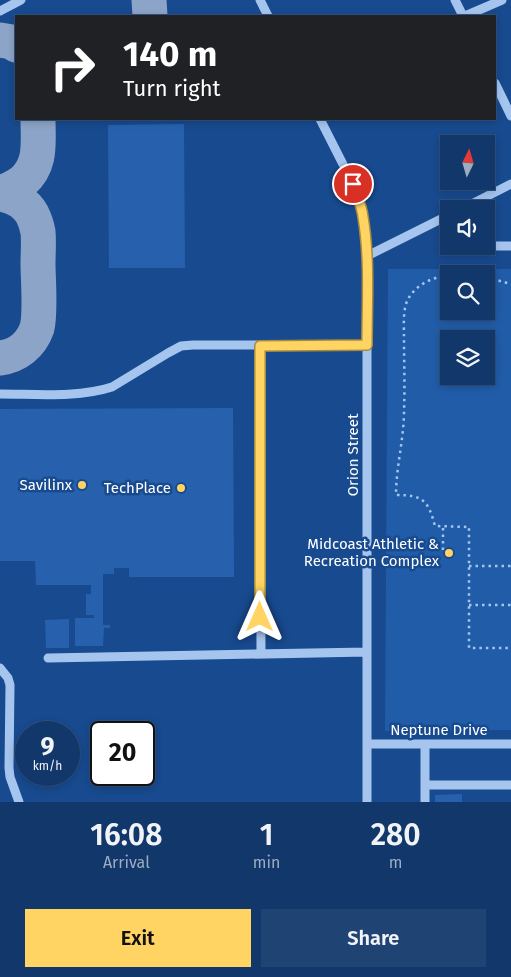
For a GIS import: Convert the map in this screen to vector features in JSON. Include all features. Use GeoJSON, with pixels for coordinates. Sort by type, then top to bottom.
{"type":"FeatureCollection","features":[{"type":"Feature","properties":{"kind":"street"},"geometry":{"type":"LineString","coordinates":[[0,11],[21,0]]}},
{"type":"Feature","properties":{"kind":"street"},"geometry":{"type":"LineString","coordinates":[[260,0],[268,15]]}},
{"type":"Feature","properties":{"kind":"street"},"geometry":{"type":"LineString","coordinates":[[455,0],[463,15]]}},
{"type":"Feature","properties":{"kind":"street"},"geometry":{"type":"LineString","coordinates":[[466,15],[502,0]]}},
{"type":"Feature","properties":{"kind":"street"},"geometry":{"type":"LineString","coordinates":[[496,85],[511,116]]}},
{"type":"Feature","properties":{"kind":"street","name":"Orion Street"},"geometry":{"type":"LineString","coordinates":[[321,120],[353,184],[361,207],[367,256],[367,802]]}},
{"type":"Feature","properties":{"kind":"street"},"geometry":{"type":"LineString","coordinates":[[480,200],[511,184]]}},
{"type":"Feature","properties":{"kind":"street"},"geometry":{"type":"LineString","coordinates":[[367,256],[440,220]]}},
{"type":"Feature","properties":{"kind":"street"},"geometry":{"type":"LineString","coordinates":[[495,246],[511,246]]}},
{"type":"Feature","properties":{"kind":"street"},"geometry":{"type":"LineString","coordinates":[[0,394],[80,394],[112,388],[181,346],[367,345]]}},
{"type":"Feature","properties":{"kind":"street"},"geometry":{"type":"LineString","coordinates":[[260,346],[260,654]]}},
{"type":"Feature","properties":{"kind":"street"},"geometry":{"type":"LineString","coordinates":[[48,658],[367,652]]}},
{"type":"Feature","properties":{"kind":"street"},"geometry":{"type":"LineString","coordinates":[[0,668],[8,678],[10,685],[9,768],[10,777],[19,802]]}},
{"type":"Feature","properties":{"kind":"street","name":"Neptune Drive"},"geometry":{"type":"LineString","coordinates":[[367,744],[511,744]]}},
{"type":"Feature","properties":{"kind":"street"},"geometry":{"type":"LineString","coordinates":[[425,744],[425,802]]}},
{"type":"Feature","properties":{"kind":"street"},"geometry":{"type":"LineString","coordinates":[[425,785],[511,785]]}},
{"type":"Feature","properties":{"kind":"path"},"geometry":{"type":"LineString","coordinates":[[440,276],[420,286],[406,303],[404,412],[396,495],[411,495],[424,501],[433,517],[435,526],[469,527],[469,648],[511,648]]}},
{"type":"Feature","properties":{"kind":"path"},"geometry":{"type":"LineString","coordinates":[[495,280],[511,284]]}},
{"type":"Feature","properties":{"kind":"path"},"geometry":{"type":"LineString","coordinates":[[443,526],[443,550]]}},
{"type":"Feature","properties":{"kind":"path"},"geometry":{"type":"LineString","coordinates":[[469,566],[511,566]]}},
{"type":"Feature","properties":{"kind":"path"},"geometry":{"type":"LineString","coordinates":[[469,605],[511,605]]}},
{"type":"Feature","properties":{"kind":"shaded area","name":"Midcoast Athletic & Recreation Complex"},"geometry":{"type":"Polygon","coordinates":[[[388,269],[440,269],[440,320],[495,320],[495,269],[511,269],[511,730],[385,731],[388,269]]]}},
{"type":"Feature","properties":{"kind":"building"},"geometry":{"type":"Polygon","coordinates":[[[184,124],[185,268],[109,268],[108,125],[184,124]]]}},
{"type":"Feature","properties":{"kind":"building"},"geometry":{"type":"Polygon","coordinates":[[[233,408],[234,577],[129,577],[129,568],[114,568],[114,574],[103,574],[103,625],[110,625],[110,628],[104,628],[103,646],[75,646],[75,618],[94,618],[94,615],[86,615],[86,594],[91,594],[91,585],[36,585],[35,561],[0,561],[0,409],[233,408]]]}},
{"type":"Feature","properties":{"kind":"building"},"geometry":{"type":"Polygon","coordinates":[[[69,619],[69,648],[46,648],[45,620],[69,619]]]}},
{"type":"Feature","properties":{"kind":"building"},"geometry":{"type":"Polygon","coordinates":[[[462,794],[462,802],[435,802],[435,795],[462,794]]]}},
{"type":"Feature","properties":{"kind":"taxiway"},"geometry":{"type":"LineString","coordinates":[[149,0],[150,15]]}},
{"type":"Feature","properties":{"kind":"taxiway"},"geometry":{"type":"LineString","coordinates":[[0,40],[15,44]]}},
{"type":"Feature","properties":{"kind":"taxiway"},"geometry":{"type":"LineString","coordinates":[[0,192],[6,191],[22,182],[33,168],[38,153],[38,120]]}},
{"type":"Feature","properties":{"kind":"taxiway"},"geometry":{"type":"LineString","coordinates":[[0,194],[10,196],[22,203],[32,214],[38,230],[39,305],[37,328],[31,340],[18,352],[0,358]]}},
{"type":"Feature","properties":{"kind":"place","name":"Savilinx"},"geometry":{"type":"Point","coordinates":[82,485]}},
{"type":"Feature","properties":{"kind":"place","name":"TechPlace"},"geometry":{"type":"Point","coordinates":[181,488]}},
{"type":"Feature","properties":{"kind":"place","name":"Midcoast Athletic & Recreation Complex"},"geometry":{"type":"Point","coordinates":[449,553]}},
{"type":"Feature","properties":{"kind":"route"},"geometry":{"type":"LineString","coordinates":[[260,617],[260,346],[367,345],[367,256],[363,215],[353,184]]}}]}
